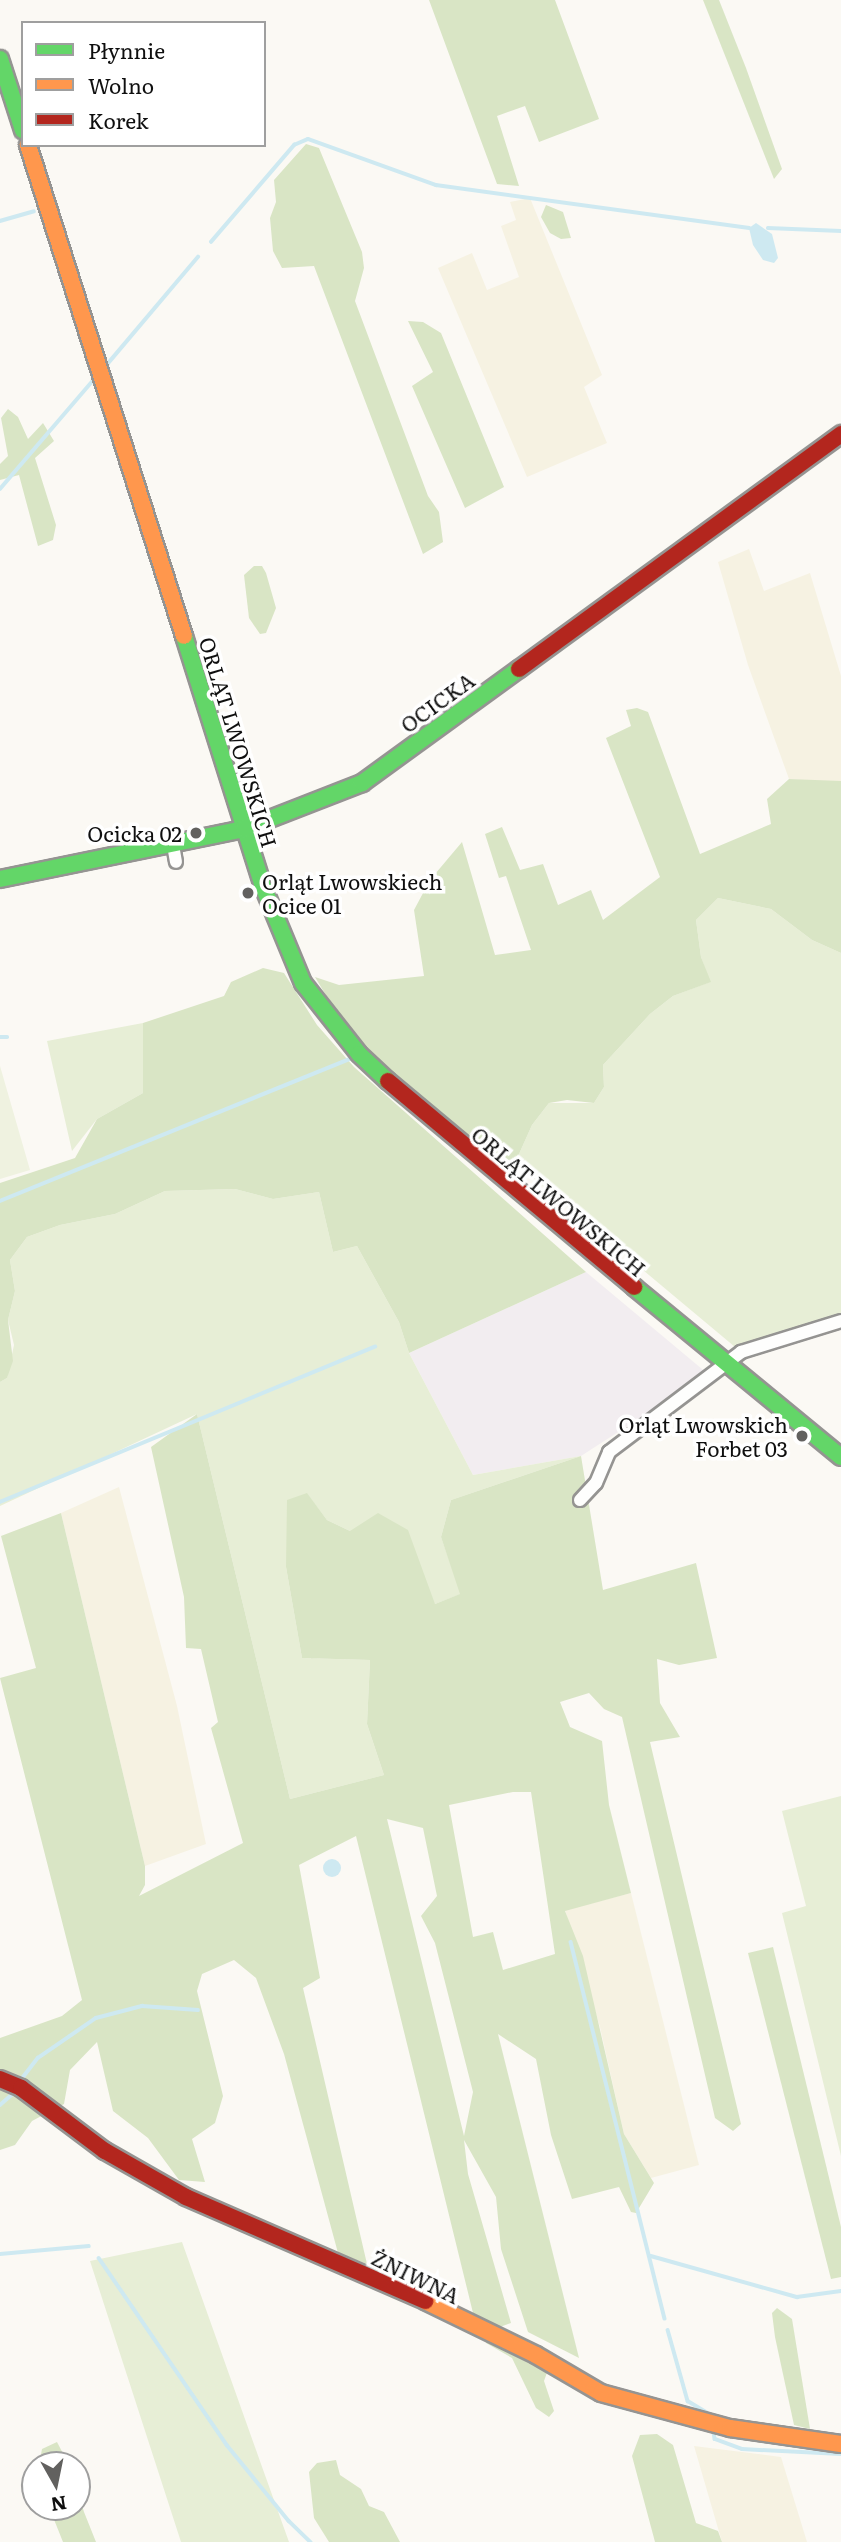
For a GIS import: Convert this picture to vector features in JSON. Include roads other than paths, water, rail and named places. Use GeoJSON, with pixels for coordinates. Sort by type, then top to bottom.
{"type":"FeatureCollection","features":[{"type":"Feature","properties":{"kind":"street"},"geometry":{"type":"LineString","coordinates":[[0,59],[21,124]]}},
{"type":"Feature","properties":{"kind":"street","name":"ORLĄT LWOWSKICH"},"geometry":{"type":"LineString","coordinates":[[28,147],[244,829],[283,944],[303,983],[338,1031],[461,1147],[841,1457]]}},
{"type":"Feature","properties":{"kind":"street","name":"OCICKA"},"geometry":{"type":"LineString","coordinates":[[0,879],[244,829],[362,783],[841,434]]}},
{"type":"Feature","properties":{"kind":"street"},"geometry":{"type":"LineString","coordinates":[[173,845],[176,862]]}},
{"type":"Feature","properties":{"kind":"street"},"geometry":{"type":"LineString","coordinates":[[580,1500],[596,1483],[610,1452],[727,1366],[741,1352],[841,1321]]}},
{"type":"Feature","properties":{"kind":"street","name":"ŻNIWNA"},"geometry":{"type":"LineString","coordinates":[[0,2079],[21,2088],[105,2151],[186,2197],[292,2246],[388,2283],[527,2351],[601,2393],[730,2428],[841,2444]]}},
{"type":"Feature","properties":{"kind":"water"},"geometry":{"type":"Polygon","coordinates":[[[756,223],[772,234],[778,258],[774,263],[763,260],[753,245],[749,228],[756,223]]]}},
{"type":"Feature","properties":{"kind":"water"},"geometry":{"type":"Polygon","coordinates":[[[328,1859],[336,1859],[341,1868],[339,1875],[328,1877],[323,1872],[323,1864],[328,1859]]]}},
{"type":"Feature","properties":{"kind":"waterway"},"geometry":{"type":"LineString","coordinates":[[211,242],[294,145],[308,139],[436,185],[749,228]]}},
{"type":"Feature","properties":{"kind":"waterway"},"geometry":{"type":"LineString","coordinates":[[0,221],[34,211]]}},
{"type":"Feature","properties":{"kind":"waterway"},"geometry":{"type":"LineString","coordinates":[[768,228],[841,231]]}},
{"type":"Feature","properties":{"kind":"waterway"},"geometry":{"type":"LineString","coordinates":[[105,367],[198,257]]}},
{"type":"Feature","properties":{"kind":"waterway"},"geometry":{"type":"LineString","coordinates":[[0,489],[95,378]]}},
{"type":"Feature","properties":{"kind":"waterway"},"geometry":{"type":"LineString","coordinates":[[0,1037],[7,1037]]}},
{"type":"Feature","properties":{"kind":"waterway"},"geometry":{"type":"LineString","coordinates":[[0,1201],[350,1059]]}},
{"type":"Feature","properties":{"kind":"waterway"},"geometry":{"type":"LineString","coordinates":[[0,1502],[375,1347]]}},
{"type":"Feature","properties":{"kind":"waterway"},"geometry":{"type":"LineString","coordinates":[[571,1942],[665,2318]]}},
{"type":"Feature","properties":{"kind":"waterway"},"geometry":{"type":"LineString","coordinates":[[23,2077],[38,2058],[96,2018],[142,2006],[198,2010]]}},
{"type":"Feature","properties":{"kind":"waterway"},"geometry":{"type":"LineString","coordinates":[[0,2105],[15,2092]]}},
{"type":"Feature","properties":{"kind":"waterway"},"geometry":{"type":"LineString","coordinates":[[0,2254],[89,2246]]}},
{"type":"Feature","properties":{"kind":"waterway"},"geometry":{"type":"LineString","coordinates":[[651,2256],[797,2297],[841,2291]]}},
{"type":"Feature","properties":{"kind":"waterway"},"geometry":{"type":"LineString","coordinates":[[99,2258],[227,2445],[289,2521],[311,2542]]}},
{"type":"Feature","properties":{"kind":"waterway"},"geometry":{"type":"LineString","coordinates":[[668,2330],[688,2401],[711,2415]]}},
{"type":"Feature","properties":{"kind":"waterway"},"geometry":{"type":"LineString","coordinates":[[714,2432],[715,2439],[742,2449],[841,2454]]}},
{"type":"Feature","properties":{"kind":"place","name":"Ocicka 02"},"geometry":{"type":"Point","coordinates":[196,833]}},
{"type":"Feature","properties":{"kind":"place","name":"Orląt Lwowskiech Ocice 01"},"geometry":{"type":"Point","coordinates":[248,893]}},
{"type":"Feature","properties":{"kind":"place","name":"Orląt Lwowskich Forbet 03"},"geometry":{"type":"Point","coordinates":[802,1436]}}]}
